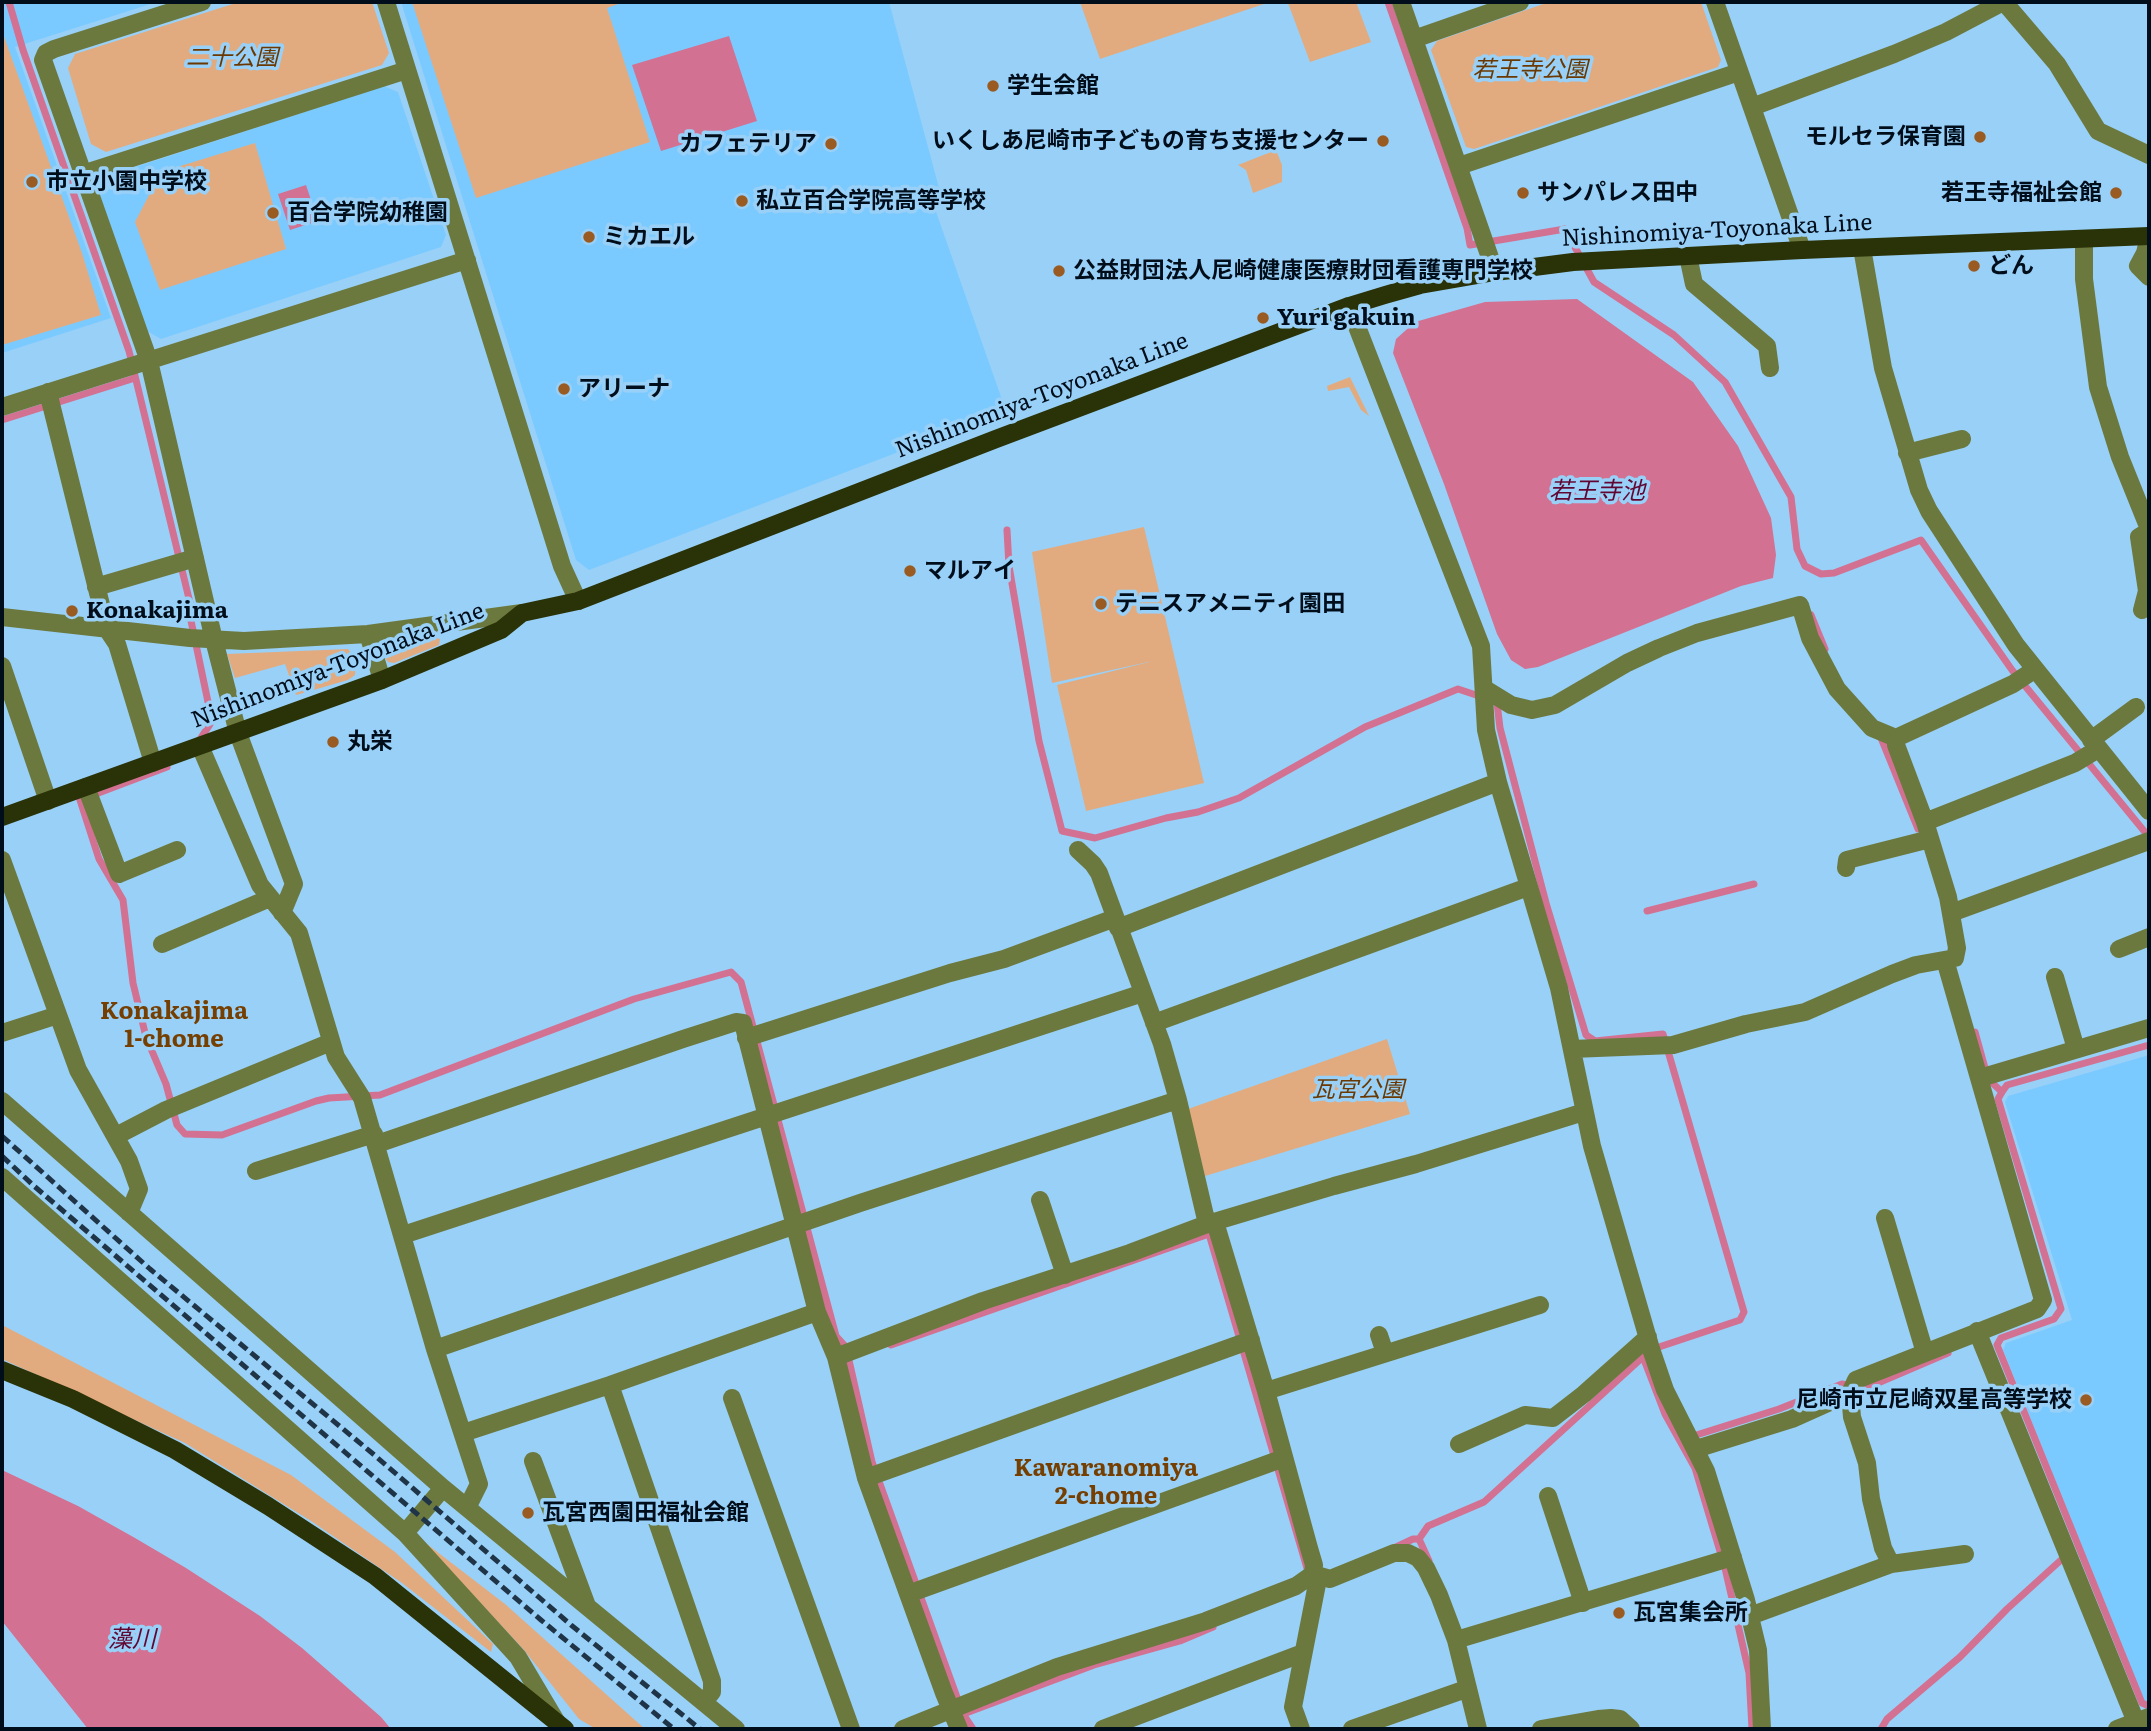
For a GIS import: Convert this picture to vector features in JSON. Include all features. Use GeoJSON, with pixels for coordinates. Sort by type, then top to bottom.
{"type":"FeatureCollection","features":[{"type":"Feature","properties":{"kind":"main road","name":"Nishinomiya-Toyonaka Line"},"geometry":{"type":"LineString","coordinates":[[2,817],[382,680],[501,630],[522,613],[578,601],[1349,306],[1420,285],[1496,272],[1582,262],[2149,236]]}},
{"type":"Feature","properties":{"kind":"main road"},"geometry":{"type":"LineString","coordinates":[[2,1370],[73,1399],[175,1450],[268,1506],[375,1576],[561,1726]]}},
{"type":"Feature","properties":{"kind":"street"},"geometry":{"type":"LineString","coordinates":[[202,2],[46,53],[43,60],[149,360],[238,733],[293,884],[282,913]]}},
{"type":"Feature","properties":{"kind":"street"},"geometry":{"type":"LineString","coordinates":[[386,2],[562,566],[578,601]]}},
{"type":"Feature","properties":{"kind":"street"},"geometry":{"type":"LineString","coordinates":[[1401,2],[1496,272]]}},
{"type":"Feature","properties":{"kind":"street"},"geometry":{"type":"LineString","coordinates":[[1414,38],[1520,2]]}},
{"type":"Feature","properties":{"kind":"street"},"geometry":{"type":"LineString","coordinates":[[1716,2],[1802,250]]}},
{"type":"Feature","properties":{"kind":"street"},"geometry":{"type":"LineString","coordinates":[[1752,107],[1894,54],[1946,32],[2003,2],[2057,64],[2098,131],[2147,151]]}},
{"type":"Feature","properties":{"kind":"street"},"geometry":{"type":"LineString","coordinates":[[82,174],[407,70]]}},
{"type":"Feature","properties":{"kind":"street"},"geometry":{"type":"LineString","coordinates":[[1459,166],[1739,72]]}},
{"type":"Feature","properties":{"kind":"street"},"geometry":{"type":"LineString","coordinates":[[2149,236],[2138,266],[2149,277]]}},
{"type":"Feature","properties":{"kind":"street"},"geometry":{"type":"LineString","coordinates":[[2084,239],[2084,279],[2098,387],[2120,457],[2149,530],[2139,537],[2147,590],[2142,610]]}},
{"type":"Feature","properties":{"kind":"street"},"geometry":{"type":"LineString","coordinates":[[1862,248],[1883,368],[1919,490],[1996,616],[2025,676],[2089,751],[2149,811]]}},
{"type":"Feature","properties":{"kind":"street"},"geometry":{"type":"LineString","coordinates":[[1688,256],[1694,284],[1767,346],[1770,368]]}},
{"type":"Feature","properties":{"kind":"street"},"geometry":{"type":"LineString","coordinates":[[2,407],[467,260]]}},
{"type":"Feature","properties":{"kind":"street"},"geometry":{"type":"LineString","coordinates":[[1349,306],[1481,646],[1486,730],[1497,782],[1559,988],[1584,1112],[1648,1337],[1665,1390],[1696,1448],[1750,1616],[1758,1650],[1762,1729]]}},
{"type":"Feature","properties":{"kind":"street"},"geometry":{"type":"LineString","coordinates":[[48,392],[107,629],[117,644],[153,763]]}},
{"type":"Feature","properties":{"kind":"street"},"geometry":{"type":"LineString","coordinates":[[1907,453],[1962,439]]}},
{"type":"Feature","properties":{"kind":"street"},"geometry":{"type":"LineString","coordinates":[[96,587],[195,558]]}},
{"type":"Feature","properties":{"kind":"street"},"geometry":{"type":"LineString","coordinates":[[1485,689],[1511,705],[1532,710],[1555,705],[1627,663],[1659,649],[1697,634],[1800,605],[1810,638],[1836,689],[1872,728],[1896,738],[2025,676]]}},
{"type":"Feature","properties":{"kind":"street"},"geometry":{"type":"LineString","coordinates":[[2,617],[214,640],[288,640],[368,634],[522,613]]}},
{"type":"Feature","properties":{"kind":"street"},"geometry":{"type":"LineString","coordinates":[[368,634],[382,680]]}},
{"type":"Feature","properties":{"kind":"street"},"geometry":{"type":"LineString","coordinates":[[2,666],[48,801]]}},
{"type":"Feature","properties":{"kind":"street"},"geometry":{"type":"LineString","coordinates":[[1846,868],[1847,860],[1928,830],[2089,751],[2136,707]]}},
{"type":"Feature","properties":{"kind":"street"},"geometry":{"type":"LineString","coordinates":[[1572,1049],[1674,1045],[1746,1024],[1805,1012],[1916,965],[1955,958],[1957,948],[1951,913],[1928,830],[1896,745],[1896,738]]}},
{"type":"Feature","properties":{"kind":"street"},"geometry":{"type":"LineString","coordinates":[[200,746],[260,885],[299,933],[336,1057],[362,1098],[435,1349],[479,1484],[467,1508]]}},
{"type":"Feature","properties":{"kind":"street"},"geometry":{"type":"LineString","coordinates":[[746,1038],[1117,923],[1497,782]]}},
{"type":"Feature","properties":{"kind":"street"},"geometry":{"type":"LineString","coordinates":[[86,787],[119,874],[177,850]]}},
{"type":"Feature","properties":{"kind":"street"},"geometry":{"type":"LineString","coordinates":[[1951,913],[2146,843]]}},
{"type":"Feature","properties":{"kind":"street"},"geometry":{"type":"LineString","coordinates":[[1078,850],[1093,864],[1098,873],[1154,1023],[1211,1223],[1251,1340],[1311,1556],[1317,1584],[1293,1707],[1301,1729]]}},
{"type":"Feature","properties":{"kind":"street"},"geometry":{"type":"LineString","coordinates":[[2,860],[86,1087],[129,1161],[139,1189],[129,1213]]}},
{"type":"Feature","properties":{"kind":"street"},"geometry":{"type":"LineString","coordinates":[[1154,1023],[1528,887]]}},
{"type":"Feature","properties":{"kind":"street"},"geometry":{"type":"LineString","coordinates":[[162,944],[270,898]]}},
{"type":"Feature","properties":{"kind":"street"},"geometry":{"type":"LineString","coordinates":[[2119,949],[2149,937]]}},
{"type":"Feature","properties":{"kind":"street"},"geometry":{"type":"LineString","coordinates":[[1891,1564],[1883,1548],[1871,1499],[1867,1463],[1852,1417],[1850,1393],[1856,1381],[2037,1309],[2043,1300],[1984,1076],[1945,960]]}},
{"type":"Feature","properties":{"kind":"street"},"geometry":{"type":"LineString","coordinates":[[2055,977],[2076,1049]]}},
{"type":"Feature","properties":{"kind":"street"},"geometry":{"type":"LineString","coordinates":[[403,1235],[1143,993]]}},
{"type":"Feature","properties":{"kind":"street"},"geometry":{"type":"LineString","coordinates":[[2,1033],[58,1014]]}},
{"type":"Feature","properties":{"kind":"street"},"geometry":{"type":"LineString","coordinates":[[256,1171],[375,1139],[736,1022],[743,1023],[817,1312],[836,1357],[866,1478],[959,1729]]}},
{"type":"Feature","properties":{"kind":"street"},"geometry":{"type":"LineString","coordinates":[[1984,1076],[2149,1028]]}},
{"type":"Feature","properties":{"kind":"street"},"geometry":{"type":"LineString","coordinates":[[116,1136],[172,1107],[331,1042]]}},
{"type":"Feature","properties":{"kind":"street"},"geometry":{"type":"LineString","coordinates":[[435,1349],[795,1225],[1178,1100]]}},
{"type":"Feature","properties":{"kind":"street"},"geometry":{"type":"LineString","coordinates":[[2,1101],[443,1488],[736,1729]]}},
{"type":"Feature","properties":{"kind":"street"},"geometry":{"type":"LineString","coordinates":[[836,1357],[970,1306],[1211,1223],[1584,1112]]}},
{"type":"Feature","properties":{"kind":"street"},"geometry":{"type":"LineString","coordinates":[[2,1177],[405,1533],[518,1657],[561,1726]]}},
{"type":"Feature","properties":{"kind":"street"},"geometry":{"type":"LineString","coordinates":[[1040,1200],[1065,1275]]}},
{"type":"Feature","properties":{"kind":"street"},"geometry":{"type":"LineString","coordinates":[[1885,1218],[1925,1353]]}},
{"type":"Feature","properties":{"kind":"street"},"geometry":{"type":"LineString","coordinates":[[1266,1391],[1385,1353],[1501,1308],[1540,1305]]}},
{"type":"Feature","properties":{"kind":"street"},"geometry":{"type":"LineString","coordinates":[[463,1433],[610,1385],[817,1312]]}},
{"type":"Feature","properties":{"kind":"street"},"geometry":{"type":"LineString","coordinates":[[1977,1331],[2069,1556],[2143,1720],[2117,1729]]}},
{"type":"Feature","properties":{"kind":"street"},"geometry":{"type":"LineString","coordinates":[[1379,1335],[1385,1353]]}},
{"type":"Feature","properties":{"kind":"street"},"geometry":{"type":"LineString","coordinates":[[1460,1444],[1525,1415],[1553,1418],[1648,1337]]}},
{"type":"Feature","properties":{"kind":"street"},"geometry":{"type":"LineString","coordinates":[[866,1478],[1251,1340]]}},
{"type":"Feature","properties":{"kind":"street"},"geometry":{"type":"LineString","coordinates":[[610,1385],[712,1681],[712,1692],[704,1702]]}},
{"type":"Feature","properties":{"kind":"street"},"geometry":{"type":"LineString","coordinates":[[1696,1448],[1792,1419],[1850,1393]]}},
{"type":"Feature","properties":{"kind":"street"},"geometry":{"type":"LineString","coordinates":[[732,1398],[852,1729]]}},
{"type":"Feature","properties":{"kind":"street"},"geometry":{"type":"LineString","coordinates":[[908,1594],[1284,1458]]}},
{"type":"Feature","properties":{"kind":"street"},"geometry":{"type":"LineString","coordinates":[[533,1461],[587,1606]]}},
{"type":"Feature","properties":{"kind":"street"},"geometry":{"type":"LineString","coordinates":[[405,1533],[443,1488]]}},
{"type":"Feature","properties":{"kind":"street"},"geometry":{"type":"LineString","coordinates":[[1548,1496],[1583,1603]]}},
{"type":"Feature","properties":{"kind":"street"},"geometry":{"type":"LineString","coordinates":[[1313,1574],[1330,1579],[1394,1553],[1408,1553],[1418,1558],[1439,1595],[1456,1640],[1478,1729]]}},
{"type":"Feature","properties":{"kind":"street"},"geometry":{"type":"LineString","coordinates":[[1750,1616],[1891,1564],[1965,1554]]}},
{"type":"Feature","properties":{"kind":"street"},"geometry":{"type":"LineString","coordinates":[[1456,1640],[1733,1557]]}},
{"type":"Feature","properties":{"kind":"street"},"geometry":{"type":"LineString","coordinates":[[903,1729],[1058,1667],[1206,1622],[1296,1586],[1313,1574]]}},
{"type":"Feature","properties":{"kind":"street"},"geometry":{"type":"LineString","coordinates":[[1103,1729],[1303,1653]]}},
{"type":"Feature","properties":{"kind":"street"},"geometry":{"type":"LineString","coordinates":[[1352,1729],[1466,1689]]}},
{"type":"Feature","properties":{"kind":"street"},"geometry":{"type":"LineString","coordinates":[[1541,1729],[1599,1724],[1620,1719],[1631,1729]]}},
{"type":"Feature","properties":{"kind":"shaded area","name":"市立小園中学校"},"geometry":{"type":"Polygon","coordinates":[[[2,2],[157,2],[15,47],[111,318],[2,353],[2,2]]]}},
{"type":"Feature","properties":{"kind":"shaded area"},"geometry":{"type":"Polygon","coordinates":[[[401,2],[889,2],[942,199],[934,206],[1006,411],[589,570],[576,560],[401,2]]]}},
{"type":"Feature","properties":{"kind":"shaded area","name":"百合学院幼稚園"},"geometry":{"type":"Polygon","coordinates":[[[384,86],[398,92],[446,235],[441,247],[161,339],[147,331],[99,192],[105,177],[384,86]]]}},
{"type":"Feature","properties":{"kind":"shaded area","name":"尼崎市立尼崎双星高等学校"},"geometry":{"type":"Polygon","coordinates":[[[2149,1055],[2149,1705],[2146,1706],[2003,1350],[2006,1343],[2072,1320],[2005,1102],[2008,1096],[2149,1055]]]}},
{"type":"Feature","properties":{"kind":"green space","name":"二十公園"},"geometry":{"type":"Polygon","coordinates":[[[239,2],[372,2],[389,53],[382,65],[106,152],[91,144],[68,68],[75,54],[239,2]]]}},
{"type":"Feature","properties":{"kind":"green space"},"geometry":{"type":"Polygon","coordinates":[[[412,2],[624,2],[607,8],[650,142],[476,198],[412,2]]]}},
{"type":"Feature","properties":{"kind":"green space"},"geometry":{"type":"Polygon","coordinates":[[[1080,2],[1270,2],[1100,59],[1080,2]]]}},
{"type":"Feature","properties":{"kind":"green space"},"geometry":{"type":"Polygon","coordinates":[[[1356,2],[1371,42],[1310,62],[1288,3],[1356,2]]]}},
{"type":"Feature","properties":{"kind":"green space","name":"若王寺公園"},"geometry":{"type":"Polygon","coordinates":[[[1549,2],[1701,2],[1721,60],[1718,67],[1474,149],[1466,147],[1431,50],[1437,41],[1549,2]]]}},
{"type":"Feature","properties":{"kind":"green space","name":"市立小園中学校"},"geometry":{"type":"Polygon","coordinates":[[[2,31],[82,253],[101,315],[2,345],[2,31]]]}},
{"type":"Feature","properties":{"kind":"green space"},"geometry":{"type":"Polygon","coordinates":[[[255,143],[286,249],[160,290],[135,222],[161,172],[255,143]]]}},
{"type":"Feature","properties":{"kind":"green space"},"geometry":{"type":"Polygon","coordinates":[[[1276,150],[1282,165],[1282,182],[1253,193],[1246,170],[1238,165],[1276,150]]]}},
{"type":"Feature","properties":{"kind":"green space"},"geometry":{"type":"Polygon","coordinates":[[[1350,377],[1369,416],[1361,410],[1349,387],[1328,391],[1327,386],[1350,377]]]}},
{"type":"Feature","properties":{"kind":"green space"},"geometry":{"type":"Polygon","coordinates":[[[1144,527],[1204,783],[1086,811],[1057,685],[1153,661],[1052,683],[1032,552],[1144,527]]]}},
{"type":"Feature","properties":{"kind":"green space"},"geometry":{"type":"Polygon","coordinates":[[[433,637],[440,639],[439,645],[394,663],[388,662],[384,656],[387,646],[433,637]]]}},
{"type":"Feature","properties":{"kind":"green space"},"geometry":{"type":"Polygon","coordinates":[[[348,649],[356,660],[355,675],[348,680],[296,695],[285,664],[235,678],[227,654],[348,649]]]}},
{"type":"Feature","properties":{"kind":"green space","name":"瓦宮公園"},"geometry":{"type":"Polygon","coordinates":[[[1387,1039],[1410,1114],[1205,1176],[1188,1109],[1387,1039]]]}},
{"type":"Feature","properties":{"kind":"green space"},"geometry":{"type":"Polygon","coordinates":[[[2,1325],[291,1475],[395,1552],[493,1644],[491,1652],[402,1583],[311,1521],[185,1443],[2,1359],[2,1325]]]}},
{"type":"Feature","properties":{"kind":"green space"},"geometry":{"type":"Polygon","coordinates":[[[423,1541],[505,1604],[645,1729],[596,1729],[579,1719],[524,1650],[423,1541]]]}},
{"type":"Feature","properties":{"kind":"water"},"geometry":{"type":"Polygon","coordinates":[[[729,36],[757,121],[661,151],[632,65],[729,36]]]}},
{"type":"Feature","properties":{"kind":"water"},"geometry":{"type":"Polygon","coordinates":[[[306,185],[318,221],[290,230],[278,194],[306,185]]]}},
{"type":"Feature","properties":{"kind":"water","name":"若王寺池"},"geometry":{"type":"Polygon","coordinates":[[[1577,299],[1693,382],[1738,446],[1771,518],[1776,555],[1773,578],[1741,586],[1538,667],[1525,669],[1511,660],[1497,634],[1444,484],[1393,353],[1396,339],[1415,322],[1485,302],[1577,299]]]}},
{"type":"Feature","properties":{"kind":"water","name":"藻川"},"geometry":{"type":"Polygon","coordinates":[[[2,1470],[78,1506],[135,1538],[260,1616],[302,1648],[381,1717],[391,1729],[88,1729],[2,1621],[2,1470]]]}},
{"type":"Feature","properties":{"kind":"waterway"},"geometry":{"type":"LineString","coordinates":[[9,2],[23,50],[129,351],[191,607],[190,616],[212,721],[199,741]]}},
{"type":"Feature","properties":{"kind":"waterway"},"geometry":{"type":"LineString","coordinates":[[1388,2],[1467,228],[1470,245],[1565,229],[1594,282],[1674,335],[1725,382],[1791,497],[1797,549],[1805,566],[1821,574],[1834,573],[1921,540],[2012,670],[2149,837]]}},
{"type":"Feature","properties":{"kind":"waterway"},"geometry":{"type":"LineString","coordinates":[[2,420],[135,378]]}},
{"type":"Feature","properties":{"kind":"waterway"},"geometry":{"type":"LineString","coordinates":[[1007,530],[1009,566],[1039,741],[1062,831],[1095,838],[1198,812],[1239,798],[1365,727],[1458,689],[1482,697]]}},
{"type":"Feature","properties":{"kind":"waterway"},"geometry":{"type":"LineString","coordinates":[[1811,615],[1825,649]]}},
{"type":"Feature","properties":{"kind":"waterway"},"geometry":{"type":"LineString","coordinates":[[1419,1539],[1428,1526],[1484,1502],[1643,1357],[1659,1347],[1740,1320],[1744,1312],[1663,1034],[1595,1041],[1586,1035],[1546,903],[1500,728],[1497,703],[1493,701]]}},
{"type":"Feature","properties":{"kind":"waterway"},"geometry":{"type":"LineString","coordinates":[[1879,733],[1918,829]]}},
{"type":"Feature","properties":{"kind":"waterway"},"geometry":{"type":"LineString","coordinates":[[167,767],[80,800],[99,859],[123,900],[133,983],[146,1037],[166,1084],[177,1125],[185,1134],[222,1135],[316,1101],[380,1095],[634,999],[731,972],[741,982],[836,1336],[846,1347],[872,1462],[963,1714],[973,1729]]}},
{"type":"Feature","properties":{"kind":"waterway"},"geometry":{"type":"LineString","coordinates":[[1647,911],[1754,884]]}},
{"type":"Feature","properties":{"kind":"waterway"},"geometry":{"type":"LineString","coordinates":[[1975,1032],[1988,1079],[2002,1092],[1998,1099],[2061,1309],[2054,1319],[2001,1338],[1997,1345],[2142,1703],[2149,1706]]}},
{"type":"Feature","properties":{"kind":"waterway"},"geometry":{"type":"LineString","coordinates":[[2002,1092],[2007,1085],[2149,1045]]}},
{"type":"Feature","properties":{"kind":"waterway"},"geometry":{"type":"LineString","coordinates":[[891,1345],[1209,1234],[1309,1575]]}},
{"type":"Feature","properties":{"kind":"waterway"},"geometry":{"type":"LineString","coordinates":[[1690,1437],[1779,1409],[1842,1384],[1864,1389],[1948,1353]]}},
{"type":"Feature","properties":{"kind":"waterway"},"geometry":{"type":"LineString","coordinates":[[1643,1357],[1665,1414],[1695,1468],[1725,1568],[1749,1673],[1752,1729]]}},
{"type":"Feature","properties":{"kind":"waterway"},"geometry":{"type":"LineString","coordinates":[[1394,1548],[1419,1539],[1429,1561]]}},
{"type":"Feature","properties":{"kind":"waterway"},"geometry":{"type":"LineString","coordinates":[[1881,1729],[1887,1719],[1960,1657],[2007,1609],[2067,1557]]}},
{"type":"Feature","properties":{"kind":"waterway"},"geometry":{"type":"LineString","coordinates":[[966,1713],[1094,1665],[1180,1641],[1213,1627]]}},
{"type":"Feature","properties":{"kind":"railway"},"geometry":{"type":"LineString","coordinates":[[2,1136],[150,1269],[372,1453],[571,1625],[700,1729]]}},
{"type":"Feature","properties":{"kind":"railway"},"geometry":{"type":"LineString","coordinates":[[2,1156],[541,1620],[674,1729]]}},
{"type":"Feature","properties":{"kind":"place","name":"学生会館"},"geometry":{"type":"Point","coordinates":[993,86]}},
{"type":"Feature","properties":{"kind":"place","name":"モルセラ保育園"},"geometry":{"type":"Point","coordinates":[1980,137]}},
{"type":"Feature","properties":{"kind":"place","name":"いくしあ尼崎市子どもの育ち支援センター"},"geometry":{"type":"Point","coordinates":[1383,141]}},
{"type":"Feature","properties":{"kind":"place","name":"カフェテリア"},"geometry":{"type":"Point","coordinates":[831,144]}},
{"type":"Feature","properties":{"kind":"place","name":"市立小園中学校"},"geometry":{"type":"Point","coordinates":[32,182]}},
{"type":"Feature","properties":{"kind":"place","name":"サンパレス田中"},"geometry":{"type":"Point","coordinates":[1523,193]}},
{"type":"Feature","properties":{"kind":"place","name":"若王寺福祉会館"},"geometry":{"type":"Point","coordinates":[2116,193]}},
{"type":"Feature","properties":{"kind":"place","name":"私立百合学院高等学校"},"geometry":{"type":"Point","coordinates":[742,201]}},
{"type":"Feature","properties":{"kind":"place","name":"百合学院幼稚園"},"geometry":{"type":"Point","coordinates":[273,213]}},
{"type":"Feature","properties":{"kind":"place","name":"ミカエル"},"geometry":{"type":"Point","coordinates":[589,237]}},
{"type":"Feature","properties":{"kind":"place","name":"どん"},"geometry":{"type":"Point","coordinates":[1974,266]}},
{"type":"Feature","properties":{"kind":"place","name":"公益財団法人尼崎健康医療財団看護専門学校"},"geometry":{"type":"Point","coordinates":[1059,271]}},
{"type":"Feature","properties":{"kind":"place","name":"Yuri gakuin"},"geometry":{"type":"Point","coordinates":[1263,318]}},
{"type":"Feature","properties":{"kind":"place","name":"アリーナ"},"geometry":{"type":"Point","coordinates":[564,389]}},
{"type":"Feature","properties":{"kind":"place","name":"マルアイ"},"geometry":{"type":"Point","coordinates":[910,571]}},
{"type":"Feature","properties":{"kind":"place","name":"テニスアメニティ園田"},"geometry":{"type":"Point","coordinates":[1101,604]}},
{"type":"Feature","properties":{"kind":"place","name":"Konakajima"},"geometry":{"type":"Point","coordinates":[72,611]}},
{"type":"Feature","properties":{"kind":"place","name":"丸栄"},"geometry":{"type":"Point","coordinates":[333,742]}},
{"type":"Feature","properties":{"kind":"place","name":"尼崎市立尼崎双星高等学校"},"geometry":{"type":"Point","coordinates":[2086,1400]}},
{"type":"Feature","properties":{"kind":"place","name":"瓦宮西園田福祉会館"},"geometry":{"type":"Point","coordinates":[528,1513]}},
{"type":"Feature","properties":{"kind":"place","name":"瓦宮集会所"},"geometry":{"type":"Point","coordinates":[1619,1613]}},
{"type":"Feature","properties":{"kind":"district","name":"Konakajima 1-chome"},"geometry":{"type":"Point","coordinates":[174,1026]}},
{"type":"Feature","properties":{"kind":"district","name":"Kawaranomiya 2-chome"},"geometry":{"type":"Point","coordinates":[1106,1483]}}]}
